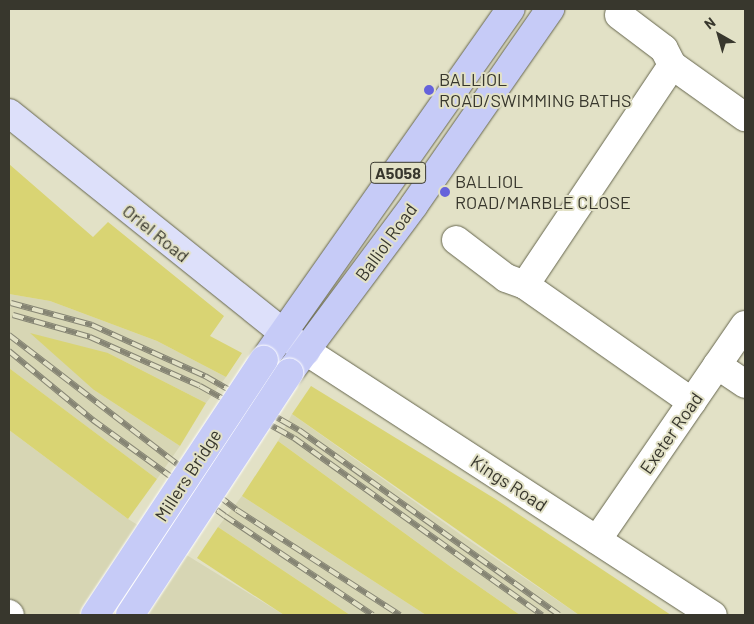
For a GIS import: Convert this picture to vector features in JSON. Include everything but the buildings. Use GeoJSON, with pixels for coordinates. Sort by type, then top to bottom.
{"type":"FeatureCollection","features":[{"type":"Feature","properties":{"kind":"highway","name":"Balliol Road"},"geometry":{"type":"LineString","coordinates":[[282,335],[511,9]]}},
{"type":"Feature","properties":{"kind":"highway","name":"Balliol Road"},"geometry":{"type":"LineString","coordinates":[[306,351],[550,9]]}},
{"type":"Feature","properties":{"kind":"highway","name":"Millers Bridge"},"geometry":{"type":"LineString","coordinates":[[95,615],[282,335]]}},
{"type":"Feature","properties":{"kind":"highway","name":"Millers Bridge"},"geometry":{"type":"LineString","coordinates":[[130,615],[289,373],[306,351]]}},
{"type":"Feature","properties":{"kind":"main road","name":"Oriel Road"},"geometry":{"type":"LineString","coordinates":[[9,113],[282,335],[306,351]]}},
{"type":"Feature","properties":{"kind":"street"},"geometry":{"type":"LineString","coordinates":[[620,15],[664,49],[672,65],[745,117]]}},
{"type":"Feature","properties":{"kind":"street"},"geometry":{"type":"LineString","coordinates":[[525,285],[672,65]]}},
{"type":"Feature","properties":{"kind":"street"},"geometry":{"type":"LineString","coordinates":[[456,240],[506,278],[525,285],[692,402]]}},
{"type":"Feature","properties":{"kind":"street","name":"Exeter Road"},"geometry":{"type":"LineString","coordinates":[[597,540],[745,325]]}},
{"type":"Feature","properties":{"kind":"street","name":"Kings Road"},"geometry":{"type":"LineString","coordinates":[[306,351],[712,615]]}},
{"type":"Feature","properties":{"kind":"street"},"geometry":{"type":"LineString","coordinates":[[717,365],[745,384]]}},
{"type":"Feature","properties":{"kind":"shaded area"},"geometry":{"type":"Polygon","coordinates":[[[9,164],[93,237],[108,222],[224,316],[210,336],[242,353],[226,377],[157,341],[50,301],[9,294],[9,164]]]}},
{"type":"Feature","properties":{"kind":"shaded area"},"geometry":{"type":"Polygon","coordinates":[[[9,294],[50,301],[157,341],[226,377],[206,403],[108,353],[94,390],[180,446],[157,479],[9,368],[9,294]]]}},
{"type":"Feature","properties":{"kind":"shaded area"},"geometry":{"type":"Polygon","coordinates":[[[30,333],[108,353],[206,403],[180,446],[94,390],[30,333]]]}},
{"type":"Feature","properties":{"kind":"shaded area"},"geometry":{"type":"Polygon","coordinates":[[[9,368],[157,479],[128,519],[9,430],[9,368]]]}},
{"type":"Feature","properties":{"kind":"shaded area"},"geometry":{"type":"Polygon","coordinates":[[[311,386],[497,500],[671,615],[579,615],[292,414],[311,386]]]}},
{"type":"Feature","properties":{"kind":"shaded area"},"geometry":{"type":"Polygon","coordinates":[[[292,414],[464,537],[579,615],[520,615],[451,567],[278,441],[292,414]]]}},
{"type":"Feature","properties":{"kind":"shaded area"},"geometry":{"type":"Polygon","coordinates":[[[9,430],[128,519],[284,615],[9,615],[9,430]]]}},
{"type":"Feature","properties":{"kind":"shaded area"},"geometry":{"type":"Polygon","coordinates":[[[278,441],[520,615],[426,615],[242,496],[278,441]]]}},
{"type":"Feature","properties":{"kind":"shaded area"},"geometry":{"type":"Polygon","coordinates":[[[242,496],[426,615],[350,615],[218,527],[242,496]]]}},
{"type":"Feature","properties":{"kind":"shaded area"},"geometry":{"type":"Polygon","coordinates":[[[218,527],[350,615],[284,615],[197,558],[218,527]]]}},
{"type":"Feature","properties":{"kind":"railway"},"geometry":{"type":"LineString","coordinates":[[11,303],[92,325],[205,376],[299,430],[559,615]]}},
{"type":"Feature","properties":{"kind":"railway"},"geometry":{"type":"LineString","coordinates":[[13,315],[90,337],[200,386],[294,438],[542,615]]}},
{"type":"Feature","properties":{"kind":"railway"},"geometry":{"type":"LineString","coordinates":[[9,335],[237,510],[400,615]]}},
{"type":"Feature","properties":{"kind":"railway"},"geometry":{"type":"LineString","coordinates":[[9,351],[93,420],[225,516],[373,615]]}},
{"type":"Feature","properties":{"kind":"place","name":"BALLIOL ROAD/SWIMMING BATHS"},"geometry":{"type":"Point","coordinates":[429,90]}},
{"type":"Feature","properties":{"kind":"place","name":"BALLIOL ROAD/MARBLE CLOSE"},"geometry":{"type":"Point","coordinates":[445,192]}}]}
